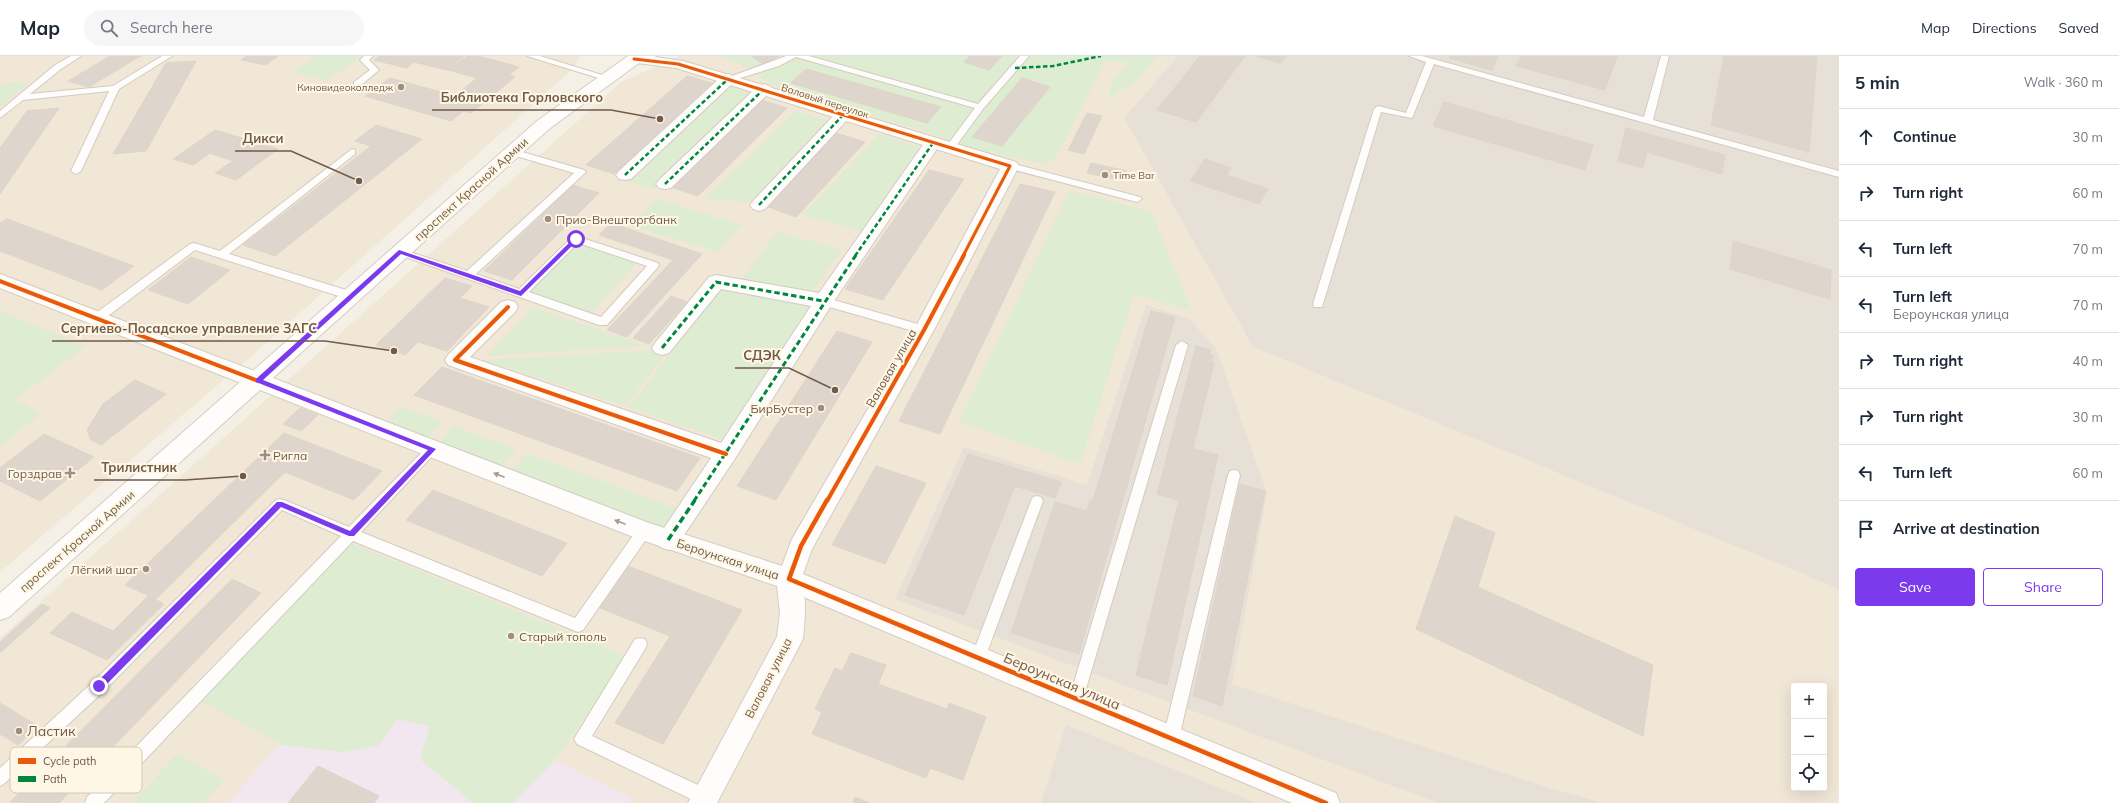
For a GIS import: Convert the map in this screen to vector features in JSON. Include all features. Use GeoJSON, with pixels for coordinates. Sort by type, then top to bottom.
{"type":"FeatureCollection","features":[{"type":"Feature","properties":{"kind":"street","name":"проспект Красной Армии"},"geometry":{"type":"LineString","coordinates":[[0,609],[258,381],[543,125],[638,57]]}},
{"type":"Feature","properties":{"kind":"street","name":"Валовый переулок"},"geometry":{"type":"LineString","coordinates":[[638,57],[678,64],[764,89],[843,115],[1010,166]]}},
{"type":"Feature","properties":{"kind":"street"},"geometry":{"type":"LineString","coordinates":[[625,175],[728,79]]}},
{"type":"Feature","properties":{"kind":"street"},"geometry":{"type":"LineString","coordinates":[[665,184],[764,89]]}},
{"type":"Feature","properties":{"kind":"street"},"geometry":{"type":"LineString","coordinates":[[759,206],[843,115]]}},
{"type":"Feature","properties":{"kind":"street"},"geometry":{"type":"LineString","coordinates":[[668,540],[726,454],[823,301],[941,145]]}},
{"type":"Feature","properties":{"kind":"street","name":"Валовая улица"},"geometry":{"type":"LineString","coordinates":[[704,800],[790,639],[793,613],[789,579],[801,546],[924,330],[1010,166]]}},
{"type":"Feature","properties":{"kind":"street","name":"Бероунская улица"},"geometry":{"type":"LineString","coordinates":[[0,282],[644,531],[789,579],[1326,803]]}},
{"type":"Feature","properties":{"kind":"street"},"geometry":{"type":"LineString","coordinates":[[662,348],[716,282],[823,301]]}},
{"type":"Feature","properties":{"kind":"street"},"geometry":{"type":"LineString","coordinates":[[515,300],[455,360],[726,454]]}},
{"type":"Feature","properties":{"kind":"lane"},"geometry":{"type":"LineString","coordinates":[[0,115],[58,67],[77,56]]}},
{"type":"Feature","properties":{"kind":"lane"},"geometry":{"type":"LineString","coordinates":[[20,98],[115,88],[168,56]]}},
{"type":"Feature","properties":{"kind":"lane"},"geometry":{"type":"LineString","coordinates":[[357,84],[375,70],[364,60],[369,56]]}},
{"type":"Feature","properties":{"kind":"lane"},"geometry":{"type":"LineString","coordinates":[[531,56],[608,78]]}},
{"type":"Feature","properties":{"kind":"lane"},"geometry":{"type":"LineString","coordinates":[[728,79],[776,64],[793,56]]}},
{"type":"Feature","properties":{"kind":"lane"},"geometry":{"type":"LineString","coordinates":[[800,56],[980,107]]}},
{"type":"Feature","properties":{"kind":"lane"},"geometry":{"type":"LineString","coordinates":[[941,145],[980,107],[1025,56]]}},
{"type":"Feature","properties":{"kind":"lane"},"geometry":{"type":"LineString","coordinates":[[1413,56],[1839,174]]}},
{"type":"Feature","properties":{"kind":"lane"},"geometry":{"type":"LineString","coordinates":[[1648,121],[1665,56]]}},
{"type":"Feature","properties":{"kind":"lane"},"geometry":{"type":"LineString","coordinates":[[1318,304],[1378,109],[1409,116],[1430,61]]}},
{"type":"Feature","properties":{"kind":"lane"},"geometry":{"type":"LineString","coordinates":[[76,171],[115,88]]}},
{"type":"Feature","properties":{"kind":"lane"},"geometry":{"type":"LineString","coordinates":[[221,255],[352,152]]}},
{"type":"Feature","properties":{"kind":"lane"},"geometry":{"type":"LineString","coordinates":[[469,276],[581,172],[512,152]]}},
{"type":"Feature","properties":{"kind":"lane"},"geometry":{"type":"LineString","coordinates":[[1010,166],[1137,199]]}},
{"type":"Feature","properties":{"kind":"lane"},"geometry":{"type":"LineString","coordinates":[[401,252],[469,276],[515,300],[603,322],[654,265],[576,239],[515,300]]}},
{"type":"Feature","properties":{"kind":"lane"},"geometry":{"type":"LineString","coordinates":[[96,319],[194,246],[352,296]]}},
{"type":"Feature","properties":{"kind":"lane"},"geometry":{"type":"LineString","coordinates":[[823,301],[924,330]]}},
{"type":"Feature","properties":{"kind":"lane"},"geometry":{"type":"LineString","coordinates":[[1076,699],[1182,345]]}},
{"type":"Feature","properties":{"kind":"lane"},"geometry":{"type":"LineString","coordinates":[[142,753],[432,449]]}},
{"type":"Feature","properties":{"kind":"lane"},"geometry":{"type":"LineString","coordinates":[[1171,738],[1234,475]]}},
{"type":"Feature","properties":{"kind":"lane"},"geometry":{"type":"LineString","coordinates":[[978,658],[1037,501]]}},
{"type":"Feature","properties":{"kind":"lane"},"geometry":{"type":"LineString","coordinates":[[33,747],[99,686],[280,504],[578,626],[644,531]]}},
{"type":"Feature","properties":{"kind":"lane"},"geometry":{"type":"LineString","coordinates":[[640,644],[582,739],[704,800]]}},
{"type":"Feature","properties":{"kind":"lane"},"geometry":{"type":"LineString","coordinates":[[0,778],[10,769]]}},
{"type":"Feature","properties":{"kind":"lane"},"geometry":{"type":"LineString","coordinates":[[93,803],[103,793]]}},
{"type":"Feature","properties":{"kind":"shaded area"},"geometry":{"type":"Polygon","coordinates":[[[0,56],[580,56],[574,68],[263,346],[0,572],[0,56]]]}},
{"type":"Feature","properties":{"kind":"shaded area"},"geometry":{"type":"Polygon","coordinates":[[[679,56],[1178,56],[1124,118],[1253,347],[1839,589],[1839,803],[0,803],[0,638],[621,82],[679,56]]]}},
{"type":"Feature","properties":{"kind":"shaded area"},"geometry":{"type":"Polygon","coordinates":[[[1178,56],[1839,56],[1839,589],[1253,347],[1124,118],[1178,56]]]}},
{"type":"Feature","properties":{"kind":"shaded area"},"geometry":{"type":"Polygon","coordinates":[[[1146,305],[1188,318],[1216,348],[1267,493],[1232,684],[1550,788],[1604,803],[1438,803],[895,599],[964,447],[1087,485],[1146,305]]]}},
{"type":"Feature","properties":{"kind":"shaded area"},"geometry":{"type":"Polygon","coordinates":[[[353,660],[632,798],[629,803],[228,803],[353,660]]]}},
{"type":"Feature","properties":{"kind":"shaded area"},"geometry":{"type":"Polygon","coordinates":[[[1066,725],[1256,803],[1041,803],[1066,725]]]}},
{"type":"Feature","properties":{"kind":"green space"},"geometry":{"type":"Polygon","coordinates":[[[316,56],[362,56],[327,81],[293,72],[316,56]]]}},
{"type":"Feature","properties":{"kind":"green space"},"geometry":{"type":"Polygon","coordinates":[[[719,56],[1157,56],[1137,80],[1108,100],[1112,82],[1128,63],[1105,61],[1055,159],[1045,164],[978,151],[922,130],[799,96],[766,81],[747,67],[719,56]]]}},
{"type":"Feature","properties":{"kind":"green space"},"geometry":{"type":"Polygon","coordinates":[[[9,82],[28,83],[0,107],[0,87],[9,82]]]}},
{"type":"Feature","properties":{"kind":"green space"},"geometry":{"type":"Polygon","coordinates":[[[728,85],[753,91],[656,189],[625,181],[728,85]]]}},
{"type":"Feature","properties":{"kind":"green space"},"geometry":{"type":"Polygon","coordinates":[[[796,111],[829,121],[752,202],[705,199],[796,111]]]}},
{"type":"Feature","properties":{"kind":"green space"},"geometry":{"type":"Polygon","coordinates":[[[879,134],[923,148],[861,231],[803,215],[879,134]]]}},
{"type":"Feature","properties":{"kind":"green space"},"geometry":{"type":"Polygon","coordinates":[[[1069,191],[1151,211],[1191,310],[1134,295],[1080,464],[959,422],[1069,191]]]}},
{"type":"Feature","properties":{"kind":"green space"},"geometry":{"type":"Polygon","coordinates":[[[657,199],[741,225],[718,252],[632,226],[657,199]]]}},
{"type":"Feature","properties":{"kind":"green space"},"geometry":{"type":"Polygon","coordinates":[[[777,232],[842,249],[811,294],[741,281],[777,232]]]}},
{"type":"Feature","properties":{"kind":"green space"},"geometry":{"type":"Polygon","coordinates":[[[577,243],[637,262],[591,313],[529,292],[577,243]]]}},
{"type":"Feature","properties":{"kind":"green space"},"geometry":{"type":"Polygon","coordinates":[[[722,286],[817,303],[724,440],[629,407],[722,286]]]}},
{"type":"Feature","properties":{"kind":"green space"},"geometry":{"type":"Polygon","coordinates":[[[533,308],[647,346],[486,356],[533,308]]]}},
{"type":"Feature","properties":{"kind":"green space"},"geometry":{"type":"Polygon","coordinates":[[[0,311],[86,346],[16,399],[40,414],[0,447],[0,311]]]}},
{"type":"Feature","properties":{"kind":"green space"},"geometry":{"type":"Polygon","coordinates":[[[670,349],[625,406],[483,360],[670,349]]]}},
{"type":"Feature","properties":{"kind":"green space"},"geometry":{"type":"Polygon","coordinates":[[[401,407],[442,422],[427,438],[385,423],[401,407]]]}},
{"type":"Feature","properties":{"kind":"green space"},"geometry":{"type":"Polygon","coordinates":[[[454,426],[516,449],[501,467],[439,443],[454,426]]]}},
{"type":"Feature","properties":{"kind":"green space"},"geometry":{"type":"Polygon","coordinates":[[[526,453],[678,509],[665,528],[512,471],[526,453]]]}},
{"type":"Feature","properties":{"kind":"green space"},"geometry":{"type":"Polygon","coordinates":[[[351,543],[626,656],[559,756],[513,803],[473,803],[420,759],[430,726],[397,719],[378,746],[343,752],[282,745],[201,701],[351,543]]]}},
{"type":"Feature","properties":{"kind":"green space"},"geometry":{"type":"Polygon","coordinates":[[[177,754],[224,780],[203,803],[132,803],[177,754]]]}},
{"type":"Feature","properties":{"kind":"building"},"geometry":{"type":"Polygon","coordinates":[[[110,56],[132,61],[89,87],[68,81],[110,56]]]}},
{"type":"Feature","properties":{"kind":"building"},"geometry":{"type":"Polygon","coordinates":[[[112,56],[141,56],[132,61],[112,56]]]}},
{"type":"Feature","properties":{"kind":"building"},"geometry":{"type":"Polygon","coordinates":[[[247,56],[278,56],[266,65],[241,60],[247,56]]]}},
{"type":"Feature","properties":{"kind":"building"},"geometry":{"type":"Polygon","coordinates":[[[379,56],[464,56],[447,70],[414,62],[407,68],[374,60],[379,56]]]}},
{"type":"Feature","properties":{"kind":"building","name":"Киновидеоколледж"},"geometry":{"type":"Polygon","coordinates":[[[467,56],[478,56],[519,67],[509,75],[515,77],[471,113],[463,111],[451,121],[365,96],[390,78],[455,96],[477,78],[448,70],[467,56]]]}},
{"type":"Feature","properties":{"kind":"building"},"geometry":{"type":"Polygon","coordinates":[[[751,56],[779,56],[763,64],[751,56]]]}},
{"type":"Feature","properties":{"kind":"building"},"geometry":{"type":"Polygon","coordinates":[[[970,56],[1002,56],[989,70],[964,62],[970,56]]]}},
{"type":"Feature","properties":{"kind":"building"},"geometry":{"type":"Polygon","coordinates":[[[1200,56],[1245,56],[1196,122],[1157,110],[1200,56]]]}},
{"type":"Feature","properties":{"kind":"building"},"geometry":{"type":"Polygon","coordinates":[[[1256,56],[1286,56],[1281,63],[1256,56]]]}},
{"type":"Feature","properties":{"kind":"building"},"geometry":{"type":"Polygon","coordinates":[[[1450,56],[1498,56],[1492,70],[1449,58],[1450,56]]]}},
{"type":"Feature","properties":{"kind":"building"},"geometry":{"type":"Polygon","coordinates":[[[1521,56],[1617,56],[1605,90],[1516,66],[1521,56]]]}},
{"type":"Feature","properties":{"kind":"building"},"geometry":{"type":"Polygon","coordinates":[[[1724,56],[1817,56],[1809,152],[1711,125],[1724,56]]]}},
{"type":"Feature","properties":{"kind":"building"},"geometry":{"type":"Polygon","coordinates":[[[196,61],[146,151],[113,154],[166,63],[196,61]]]}},
{"type":"Feature","properties":{"kind":"building"},"geometry":{"type":"Polygon","coordinates":[[[806,69],[941,107],[927,123],[791,83],[806,69]]]}},
{"type":"Feature","properties":{"kind":"building"},"geometry":{"type":"Polygon","coordinates":[[[687,76],[712,83],[614,174],[586,165],[687,76]]]}},
{"type":"Feature","properties":{"kind":"building"},"geometry":{"type":"Polygon","coordinates":[[[1022,78],[1050,87],[1002,146],[972,137],[1022,78]]]}},
{"type":"Feature","properties":{"kind":"building"},"geometry":{"type":"Polygon","coordinates":[[[761,100],[787,108],[698,196],[671,187],[761,100]]]}},
{"type":"Feature","properties":{"kind":"building"},"geometry":{"type":"Polygon","coordinates":[[[1444,102],[1593,145],[1585,170],[1433,126],[1444,102]]]}},
{"type":"Feature","properties":{"kind":"building"},"geometry":{"type":"Polygon","coordinates":[[[59,108],[0,194],[0,148],[27,111],[59,108]]]}},
{"type":"Feature","properties":{"kind":"building"},"geometry":{"type":"Polygon","coordinates":[[[1087,113],[1102,116],[1084,154],[1068,150],[1087,113]]]}},
{"type":"Feature","properties":{"kind":"building"},"geometry":{"type":"Polygon","coordinates":[[[376,125],[422,139],[275,256],[243,245],[371,146],[355,141],[376,125]]]}},
{"type":"Feature","properties":{"kind":"building"},"geometry":{"type":"Polygon","coordinates":[[[1626,128],[1725,155],[1722,174],[1647,152],[1643,168],[1618,161],[1626,128]]]}},
{"type":"Feature","properties":{"kind":"building"},"geometry":{"type":"Polygon","coordinates":[[[215,130],[278,149],[236,180],[215,173],[233,161],[210,153],[193,165],[173,159],[215,130]]]}},
{"type":"Feature","properties":{"kind":"building"},"geometry":{"type":"Polygon","coordinates":[[[836,133],[865,142],[796,217],[766,206],[836,133]]]}},
{"type":"Feature","properties":{"kind":"building"},"geometry":{"type":"Polygon","coordinates":[[[1205,159],[1231,168],[1226,175],[1268,189],[1259,204],[1190,181],[1205,159]]]}},
{"type":"Feature","properties":{"kind":"building"},"geometry":{"type":"Polygon","coordinates":[[[1091,163],[1127,171],[1123,181],[1087,173],[1091,163]]]}},
{"type":"Feature","properties":{"kind":"building"},"geometry":{"type":"Polygon","coordinates":[[[929,170],[964,179],[883,300],[845,289],[929,170]]]}},
{"type":"Feature","properties":{"kind":"building"},"geometry":{"type":"Polygon","coordinates":[[[1020,184],[1055,192],[940,434],[899,421],[1020,184]]]}},
{"type":"Feature","properties":{"kind":"building"},"geometry":{"type":"Polygon","coordinates":[[[573,185],[599,193],[512,280],[484,271],[573,185]]]}},
{"type":"Feature","properties":{"kind":"building"},"geometry":{"type":"Polygon","coordinates":[[[7,219],[134,266],[102,290],[0,251],[0,223],[7,219]]]}},
{"type":"Feature","properties":{"kind":"building"},"geometry":{"type":"Polygon","coordinates":[[[611,223],[702,254],[627,337],[607,330],[673,260],[599,235],[611,223]]]}},
{"type":"Feature","properties":{"kind":"building"},"geometry":{"type":"Polygon","coordinates":[[[1733,241],[1831,270],[1830,299],[1730,269],[1733,241]]]}},
{"type":"Feature","properties":{"kind":"building"},"geometry":{"type":"Polygon","coordinates":[[[191,257],[230,270],[188,304],[148,290],[191,257]]]}},
{"type":"Feature","properties":{"kind":"building"},"geometry":{"type":"Polygon","coordinates":[[[445,278],[472,286],[460,298],[489,307],[447,351],[418,342],[405,355],[376,345],[445,278]]]}},
{"type":"Feature","properties":{"kind":"building"},"geometry":{"type":"Polygon","coordinates":[[[671,296],[687,302],[649,344],[633,338],[671,296]]]}},
{"type":"Feature","properties":{"kind":"building"},"geometry":{"type":"Polygon","coordinates":[[[1151,311],[1175,317],[1079,654],[1011,633],[1055,502],[1087,511],[1090,500],[1093,500],[1151,311]]]}},
{"type":"Feature","properties":{"kind":"building"},"geometry":{"type":"Polygon","coordinates":[[[837,331],[872,342],[776,500],[737,486],[837,331]]]}},
{"type":"Feature","properties":{"kind":"building"},"geometry":{"type":"Polygon","coordinates":[[[1196,346],[1211,350],[1209,355],[1213,356],[1211,362],[1214,363],[1193,449],[1218,455],[1167,685],[1136,675],[1179,500],[1157,494],[1196,346]]]}},
{"type":"Feature","properties":{"kind":"building"},"geometry":{"type":"Polygon","coordinates":[[[442,367],[700,458],[677,491],[414,395],[442,367]]]}},
{"type":"Feature","properties":{"kind":"building"},"geometry":{"type":"Polygon","coordinates":[[[135,380],[166,394],[101,445],[91,440],[87,430],[103,404],[135,380]]]}},
{"type":"Feature","properties":{"kind":"building"},"geometry":{"type":"Polygon","coordinates":[[[300,408],[318,415],[301,431],[283,424],[300,408]]]}},
{"type":"Feature","properties":{"kind":"building"},"geometry":{"type":"Polygon","coordinates":[[[284,433],[382,471],[354,500],[285,472],[156,599],[125,585],[284,433]]]}},
{"type":"Feature","properties":{"kind":"building"},"geometry":{"type":"Polygon","coordinates":[[[44,434],[94,457],[40,501],[0,481],[0,468],[44,434]]]}},
{"type":"Feature","properties":{"kind":"building"},"geometry":{"type":"Polygon","coordinates":[[[968,454],[1061,482],[1055,498],[1015,486],[964,615],[905,595],[968,454]]]}},
{"type":"Feature","properties":{"kind":"building"},"geometry":{"type":"Polygon","coordinates":[[[876,466],[926,483],[885,564],[832,545],[876,466]]]}},
{"type":"Feature","properties":{"kind":"building"},"geometry":{"type":"Polygon","coordinates":[[[1240,484],[1265,491],[1222,706],[1193,696],[1240,484]]]}},
{"type":"Feature","properties":{"kind":"building"},"geometry":{"type":"Polygon","coordinates":[[[433,490],[567,543],[542,576],[406,520],[433,490]]]}},
{"type":"Feature","properties":{"kind":"building"},"geometry":{"type":"Polygon","coordinates":[[[1455,516],[1495,533],[1478,587],[1540,615],[1524,680],[1416,629],[1455,516]]]}},
{"type":"Feature","properties":{"kind":"building"},"geometry":{"type":"Polygon","coordinates":[[[628,566],[742,610],[663,744],[615,723],[670,636],[600,608],[628,566]]]}},
{"type":"Feature","properties":{"kind":"building"},"geometry":{"type":"Polygon","coordinates":[[[232,579],[261,593],[113,747],[65,747],[232,579]]]}},
{"type":"Feature","properties":{"kind":"building"},"geometry":{"type":"Polygon","coordinates":[[[148,596],[164,604],[107,660],[50,633],[72,612],[113,631],[148,596]]]}},
{"type":"Feature","properties":{"kind":"building"},"geometry":{"type":"Polygon","coordinates":[[[42,604],[50,608],[0,653],[0,642],[42,604]]]}},
{"type":"Feature","properties":{"kind":"building"},"geometry":{"type":"Polygon","coordinates":[[[1540,615],[1653,665],[1643,736],[1524,680],[1540,615]]]}},
{"type":"Feature","properties":{"kind":"building"},"geometry":{"type":"Polygon","coordinates":[[[851,653],[886,665],[878,684],[947,709],[949,703],[986,717],[963,780],[930,768],[926,778],[812,734],[822,712],[815,709],[835,668],[842,671],[851,653]]]}},
{"type":"Feature","properties":{"kind":"building"},"geometry":{"type":"Polygon","coordinates":[[[0,703],[38,726],[18,745],[0,734],[0,703]]]}},
{"type":"Feature","properties":{"kind":"building"},"geometry":{"type":"Polygon","coordinates":[[[318,766],[379,796],[374,803],[288,803],[318,766]]]}},
{"type":"Feature","properties":{"kind":"building"},"geometry":{"type":"Polygon","coordinates":[[[19,793],[69,793],[59,803],[10,802],[19,793]]]}},
{"type":"Feature","properties":{"kind":"building"},"geometry":{"type":"Polygon","coordinates":[[[855,797],[870,803],[853,803],[855,797]]]}},
{"type":"Feature","properties":{"kind":"marked path"},"geometry":{"type":"LineString","coordinates":[[1015,68],[1053,66],[1101,56]]}},
{"type":"Feature","properties":{"kind":"marked path"},"geometry":{"type":"LineString","coordinates":[[625,175],[728,79]]}},
{"type":"Feature","properties":{"kind":"marked path"},"geometry":{"type":"LineString","coordinates":[[665,184],[764,89]]}},
{"type":"Feature","properties":{"kind":"marked path"},"geometry":{"type":"LineString","coordinates":[[759,205],[843,115]]}},
{"type":"Feature","properties":{"kind":"marked path"},"geometry":{"type":"LineString","coordinates":[[668,540],[726,454],[827,296],[933,143]]}},
{"type":"Feature","properties":{"kind":"marked path"},"geometry":{"type":"LineString","coordinates":[[662,348],[716,282],[823,301]]}},
{"type":"Feature","properties":{"kind":"cycle path"},"geometry":{"type":"LineString","coordinates":[[634,59],[678,64],[1010,166],[924,330],[801,546],[789,579],[1326,803]]}},
{"type":"Feature","properties":{"kind":"cycle path"},"geometry":{"type":"LineString","coordinates":[[0,281],[258,381]]}},
{"type":"Feature","properties":{"kind":"cycle path"},"geometry":{"type":"LineString","coordinates":[[508,307],[455,360],[726,454]]}},
{"type":"Feature","properties":{"kind":"place","name":"Киновидеоколледж"},"geometry":{"type":"Point","coordinates":[401,87]}},
{"type":"Feature","properties":{"kind":"place","name":"Библиотека Горловского"},"geometry":{"type":"Point","coordinates":[660,119]}},
{"type":"Feature","properties":{"kind":"place","name":"Time Bar"},"geometry":{"type":"Point","coordinates":[1105,175]}},
{"type":"Feature","properties":{"kind":"place","name":"Дикси"},"geometry":{"type":"Point","coordinates":[359,181]}},
{"type":"Feature","properties":{"kind":"place","name":"Прио-Внешторгбанк"},"geometry":{"type":"Point","coordinates":[548,219]}},
{"type":"Feature","properties":{"kind":"place","name":"Сергиево-Посадское управление ЗАГС"},"geometry":{"type":"Point","coordinates":[394,351]}},
{"type":"Feature","properties":{"kind":"place","name":"СДЭК"},"geometry":{"type":"Point","coordinates":[835,390]}},
{"type":"Feature","properties":{"kind":"place","name":"БирБустер"},"geometry":{"type":"Point","coordinates":[821,408]}},
{"type":"Feature","properties":{"kind":"place","name":"Ригла"},"geometry":{"type":"Point","coordinates":[265,455]}},
{"type":"Feature","properties":{"kind":"place","name":"Горздрав"},"geometry":{"type":"Point","coordinates":[70,473]}},
{"type":"Feature","properties":{"kind":"place","name":"Трилистник"},"geometry":{"type":"Point","coordinates":[243,476]}},
{"type":"Feature","properties":{"kind":"place","name":"Лёгкий шаг"},"geometry":{"type":"Point","coordinates":[146,569]}},
{"type":"Feature","properties":{"kind":"place","name":"Старый тополь"},"geometry":{"type":"Point","coordinates":[511,636]}},
{"type":"Feature","properties":{"kind":"place","name":"Ластик"},"geometry":{"type":"Point","coordinates":[19,731]}},
{"type":"Feature","properties":{"kind":"route"},"geometry":{"type":"LineString","coordinates":[[99,686],[280,504],[352,534],[432,449],[258,381],[401,252],[521,294],[576,239]]}}]}
